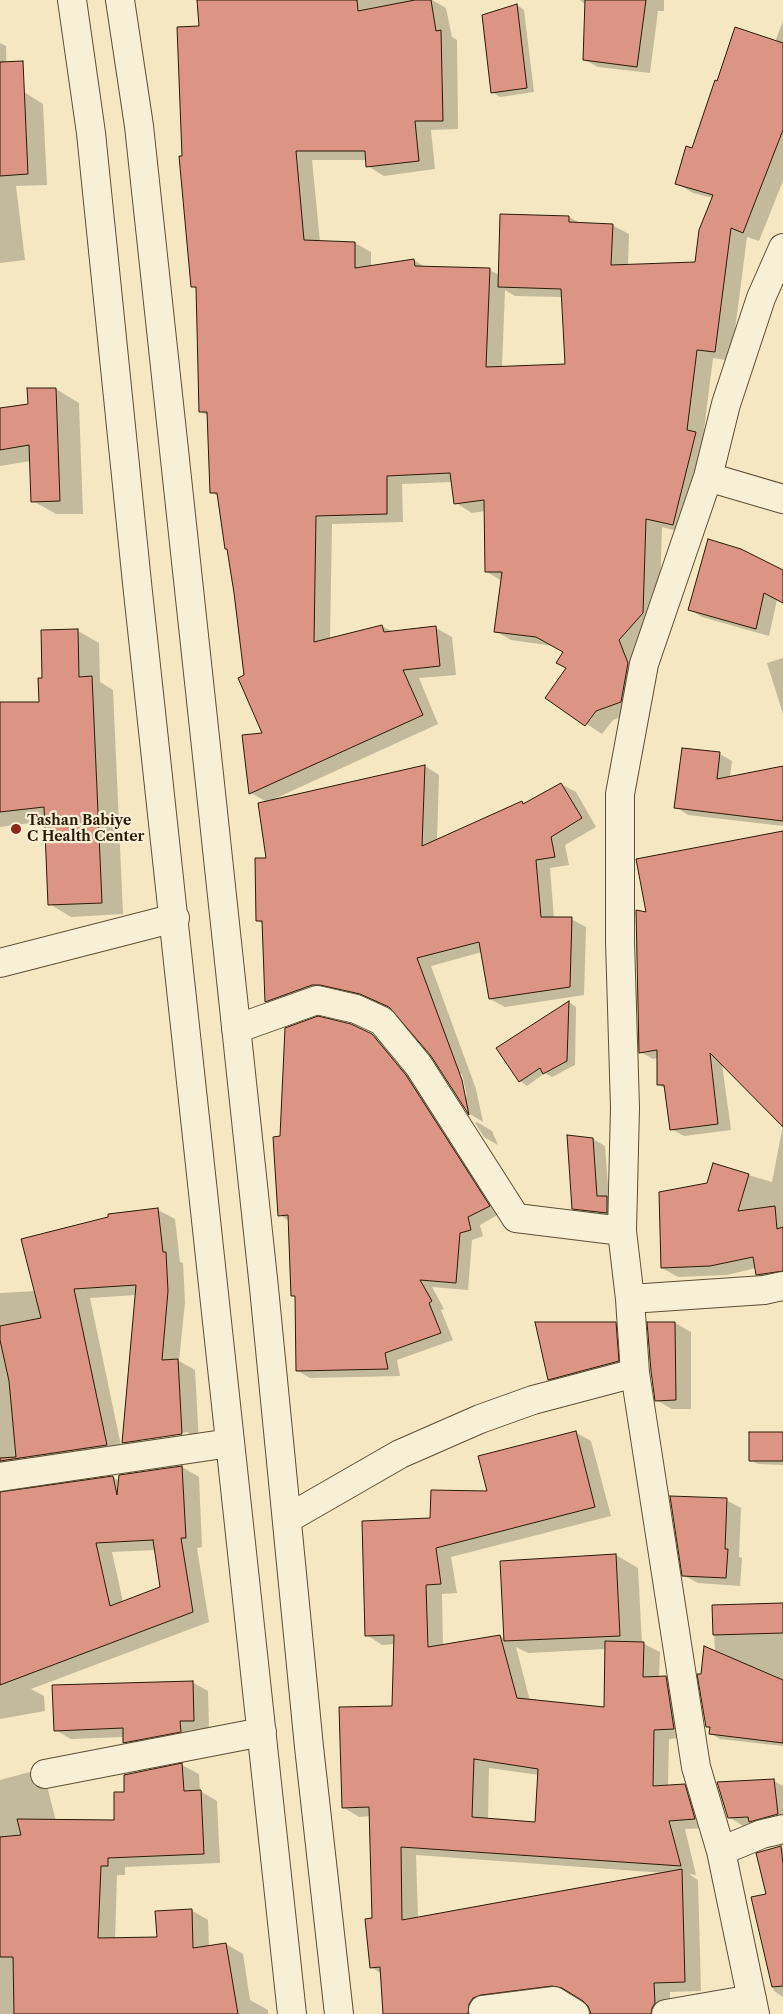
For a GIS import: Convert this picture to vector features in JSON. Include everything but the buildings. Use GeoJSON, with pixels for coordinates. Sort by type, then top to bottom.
{"type":"FeatureCollection","features":[{"type":"Feature","properties":{"kind":"street"},"geometry":{"type":"LineString","coordinates":[[72,0],[91,133],[137,583],[175,918],[292,2014]]}},
{"type":"Feature","properties":{"kind":"street"},"geometry":{"type":"LineString","coordinates":[[120,0],[139,126],[236,1028],[310,1757],[339,2014]]}},
{"type":"Feature","properties":{"kind":"street"},"geometry":{"type":"LineString","coordinates":[[666,2014],[753,2006],[721,1851],[696,1767],[635,1373],[630,1299],[622,1231],[625,1108],[620,941],[620,794],[644,664],[708,477],[726,404],[761,298],[783,248]]}},
{"type":"Feature","properties":{"kind":"street"},"geometry":{"type":"LineString","coordinates":[[708,477],[783,499]]}},
{"type":"Feature","properties":{"kind":"street"},"geometry":{"type":"LineString","coordinates":[[0,963],[175,918]]}},
{"type":"Feature","properties":{"kind":"street"},"geometry":{"type":"LineString","coordinates":[[236,1028],[317,1000],[356,1009],[382,1021],[419,1066],[516,1218],[622,1231]]}},
{"type":"Feature","properties":{"kind":"street"},"geometry":{"type":"LineString","coordinates":[[630,1299],[764,1290],[783,1286]]}},
{"type":"Feature","properties":{"kind":"street"},"geometry":{"type":"LineString","coordinates":[[287,1519],[400,1454],[480,1419],[533,1400],[635,1373]]}},
{"type":"Feature","properties":{"kind":"street"},"geometry":{"type":"LineString","coordinates":[[0,1477],[230,1443]]}},
{"type":"Feature","properties":{"kind":"street"},"geometry":{"type":"LineString","coordinates":[[45,1774],[262,1732]]}},
{"type":"Feature","properties":{"kind":"street"},"geometry":{"type":"LineString","coordinates":[[721,1851],[762,1834],[783,1829]]}},
{"type":"Feature","properties":{"kind":"street"},"geometry":{"type":"LineString","coordinates":[[483,2010],[554,2001],[575,2014]]}},
{"type":"Feature","properties":{"kind":"place","name":"Tashan Babiye C Health Center"},"geometry":{"type":"Point","coordinates":[16,829]}}]}
